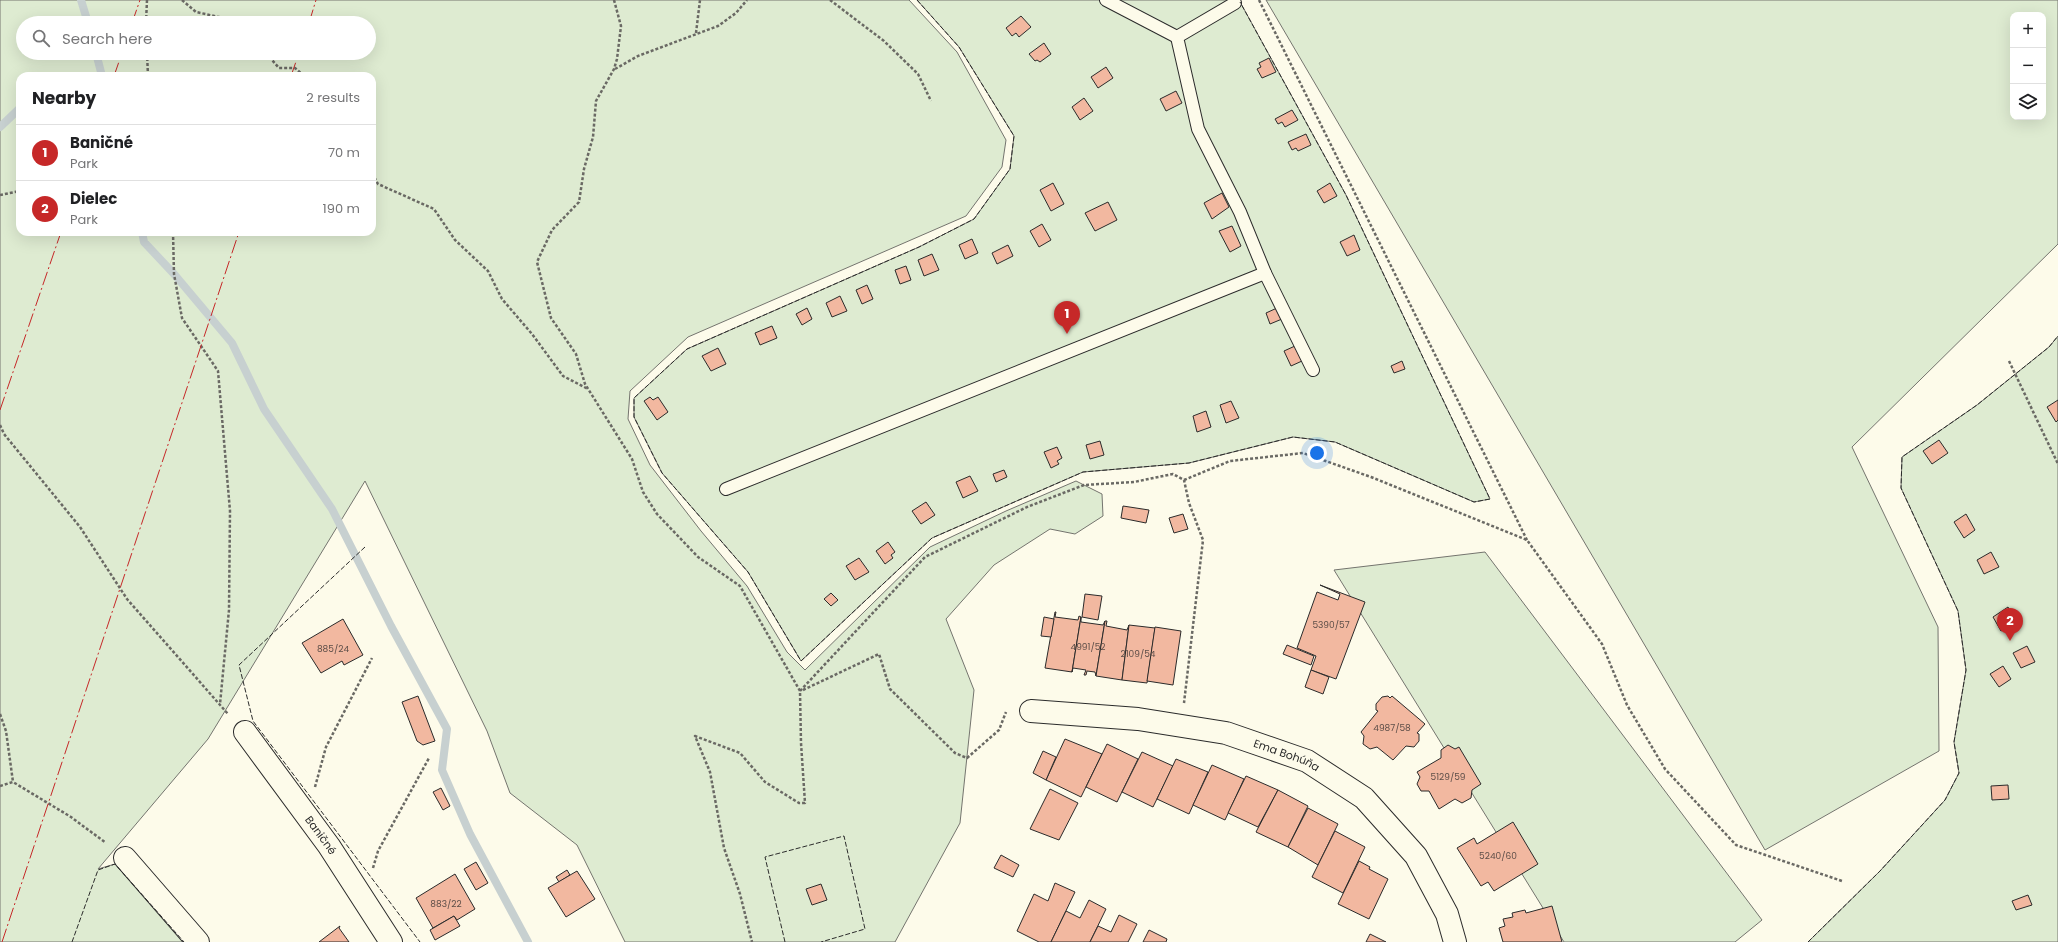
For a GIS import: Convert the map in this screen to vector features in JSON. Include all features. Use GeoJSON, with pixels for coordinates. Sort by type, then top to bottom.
{"type":"FeatureCollection","features":[{"type":"Feature","properties":{"kind":"street","name":"Ema Bohúňa"},"geometry":{"type":"LineString","coordinates":[[1031,711],[1138,719],[1226,734],[1307,761],[1364,798],[1416,856],[1447,914],[1455,942]]}},
{"type":"Feature","properties":{"kind":"street","name":"Baničné"},"geometry":{"type":"LineString","coordinates":[[245,732],[329,846],[391,942]]}},
{"type":"Feature","properties":{"kind":"street"},"geometry":{"type":"LineString","coordinates":[[126,858],[198,942]]}},
{"type":"Feature","properties":{"kind":"lane"},"geometry":{"type":"LineString","coordinates":[[1106,0],[1177,37],[1198,129],[1240,212],[1265,273],[1313,370]]}},
{"type":"Feature","properties":{"kind":"lane"},"geometry":{"type":"LineString","coordinates":[[1177,37],[1235,3]]}},
{"type":"Feature","properties":{"kind":"lane"},"geometry":{"type":"LineString","coordinates":[[726,489],[1265,273]]}},
{"type":"Feature","properties":{"kind":"path"},"geometry":{"type":"LineString","coordinates":[[146,16],[147,0]]}},
{"type":"Feature","properties":{"kind":"path"},"geometry":{"type":"LineString","coordinates":[[182,0],[196,12],[214,16]]}},
{"type":"Feature","properties":{"kind":"path"},"geometry":{"type":"LineString","coordinates":[[614,0],[621,26],[614,69],[596,101],[594,138],[584,169],[579,202],[552,230],[537,262],[551,318],[576,354],[588,390],[632,460],[644,492],[657,514],[698,557],[740,586],[800,692],[801,743],[805,803],[799,803],[765,782],[740,753],[695,736],[710,772],[724,848],[740,894],[752,942]]}},
{"type":"Feature","properties":{"kind":"path"},"geometry":{"type":"LineString","coordinates":[[696,33],[700,0]]}},
{"type":"Feature","properties":{"kind":"path"},"geometry":{"type":"LineString","coordinates":[[614,69],[638,56],[661,49],[696,33],[718,26],[736,13],[747,0]]}},
{"type":"Feature","properties":{"kind":"path"},"geometry":{"type":"LineString","coordinates":[[830,0],[884,41],[918,74],[931,101]]}},
{"type":"Feature","properties":{"kind":"path"},"geometry":{"type":"LineString","coordinates":[[1259,0],[1527,540],[1602,644],[1627,705],[1665,769],[1736,845],[1842,881]]}},
{"type":"Feature","properties":{"kind":"path"},"geometry":{"type":"LineString","coordinates":[[147,60],[148,72]]}},
{"type":"Feature","properties":{"kind":"path"},"geometry":{"type":"LineString","coordinates":[[272,60],[279,68],[294,68],[299,72]]}},
{"type":"Feature","properties":{"kind":"path"},"geometry":{"type":"LineString","coordinates":[[376,180],[378,184],[434,209],[456,240],[488,271],[502,299],[532,334],[563,376],[588,390]]}},
{"type":"Feature","properties":{"kind":"path"},"geometry":{"type":"LineString","coordinates":[[0,195],[16,192]]}},
{"type":"Feature","properties":{"kind":"path"},"geometry":{"type":"LineString","coordinates":[[173,236],[174,274],[182,318],[218,371],[230,511],[229,610],[220,704]]}},
{"type":"Feature","properties":{"kind":"path"},"geometry":{"type":"LineString","coordinates":[[2009,361],[2058,464]]}},
{"type":"Feature","properties":{"kind":"path"},"geometry":{"type":"LineString","coordinates":[[0,425],[4,434],[80,527],[127,599],[245,732]]}},
{"type":"Feature","properties":{"kind":"path"},"geometry":{"type":"LineString","coordinates":[[1184,480],[1230,461],[1303,453],[1371,477],[1527,540]]}},
{"type":"Feature","properties":{"kind":"path"},"geometry":{"type":"LineString","coordinates":[[800,692],[925,557],[1027,508],[1084,485],[1134,482],[1173,474],[1184,480]]}},
{"type":"Feature","properties":{"kind":"path"},"geometry":{"type":"LineString","coordinates":[[1181,726],[1203,540],[1188,503],[1184,480]]}},
{"type":"Feature","properties":{"kind":"path"},"geometry":{"type":"LineString","coordinates":[[800,692],[879,654],[890,689],[955,753],[966,758],[999,730],[1007,710]]}},
{"type":"Feature","properties":{"kind":"path"},"geometry":{"type":"LineString","coordinates":[[307,816],[326,747],[372,658]]}},
{"type":"Feature","properties":{"kind":"path"},"geometry":{"type":"LineString","coordinates":[[0,714],[6,731],[13,782]]}},
{"type":"Feature","properties":{"kind":"path"},"geometry":{"type":"LineString","coordinates":[[364,900],[378,851],[429,758]]}},
{"type":"Feature","properties":{"kind":"path"},"geometry":{"type":"LineString","coordinates":[[0,786],[13,782],[71,817],[126,858]]}},
{"type":"Feature","properties":{"kind":"green space"},"geometry":{"type":"Polygon","coordinates":[[[0,0],[909,0],[957,52],[1006,140],[1002,167],[966,216],[688,337],[630,391],[628,419],[650,465],[701,531],[747,586],[787,652],[805,670],[930,547],[1006,511],[1076,481],[1102,494],[1103,516],[1075,534],[1050,529],[994,565],[946,619],[974,690],[960,823],[895,942],[625,942],[577,845],[510,793],[487,731],[365,481],[208,739],[98,869],[115,864],[184,942],[0,942],[0,0]]]}},
{"type":"Feature","properties":{"kind":"green space"},"geometry":{"type":"Polygon","coordinates":[[[917,0],[1239,0],[1346,195],[1490,499],[1474,502],[1335,442],[1293,437],[1189,463],[1083,472],[932,538],[801,661],[748,572],[662,473],[634,417],[634,398],[687,349],[919,247],[974,219],[1010,169],[1014,136],[959,47],[917,0]]]}},
{"type":"Feature","properties":{"kind":"green space"},"geometry":{"type":"Polygon","coordinates":[[[1266,0],[2058,0],[2058,244],[1852,447],[1938,627],[1939,751],[1765,850],[1266,0]]]}},
{"type":"Feature","properties":{"kind":"green space"},"geometry":{"type":"Polygon","coordinates":[[[2058,336],[2058,942],[1808,942],[1880,871],[1945,800],[1959,773],[1954,742],[1966,670],[1958,611],[1901,488],[1902,457],[1977,405],[2049,347],[2058,336]]]}},
{"type":"Feature","properties":{"kind":"green space"},"geometry":{"type":"Polygon","coordinates":[[[1485,552],[1762,920],[1735,942],[1564,942],[1334,570],[1485,552]]]}},
{"type":"Feature","properties":{"kind":"building"},"geometry":{"type":"Polygon","coordinates":[[[1021,16],[1031,27],[1019,37],[1016,33],[1012,36],[1006,28],[1021,16]]]}},
{"type":"Feature","properties":{"kind":"building"},"geometry":{"type":"Polygon","coordinates":[[[1044,43],[1051,54],[1040,62],[1037,60],[1035,61],[1029,54],[1044,43]]]}},
{"type":"Feature","properties":{"kind":"building"},"geometry":{"type":"Polygon","coordinates":[[[1269,58],[1276,72],[1262,78],[1257,69],[1261,67],[1259,63],[1269,58]]]}},
{"type":"Feature","properties":{"kind":"building"},"geometry":{"type":"Polygon","coordinates":[[[1106,67],[1113,78],[1098,88],[1091,77],[1106,67]]]}},
{"type":"Feature","properties":{"kind":"building"},"geometry":{"type":"Polygon","coordinates":[[[1176,91],[1182,103],[1166,111],[1160,99],[1176,91]]]}},
{"type":"Feature","properties":{"kind":"building"},"geometry":{"type":"Polygon","coordinates":[[[1084,98],[1093,111],[1080,120],[1072,107],[1084,98]]]}},
{"type":"Feature","properties":{"kind":"building"},"geometry":{"type":"Polygon","coordinates":[[[1292,110],[1298,120],[1285,127],[1282,122],[1278,124],[1275,119],[1292,110]]]}},
{"type":"Feature","properties":{"kind":"building"},"geometry":{"type":"Polygon","coordinates":[[[1306,134],[1311,145],[1298,151],[1296,148],[1292,150],[1288,142],[1306,134]]]}},
{"type":"Feature","properties":{"kind":"building"},"geometry":{"type":"Polygon","coordinates":[[[1053,183],[1064,204],[1051,211],[1040,190],[1053,183]]]}},
{"type":"Feature","properties":{"kind":"building"},"geometry":{"type":"Polygon","coordinates":[[[1330,183],[1337,196],[1324,203],[1317,191],[1330,183]]]}},
{"type":"Feature","properties":{"kind":"building"},"geometry":{"type":"Polygon","coordinates":[[[1222,193],[1229,207],[1212,219],[1204,203],[1222,193]]]}},
{"type":"Feature","properties":{"kind":"building"},"geometry":{"type":"Polygon","coordinates":[[[1108,202],[1117,220],[1095,231],[1085,213],[1108,202]]]}},
{"type":"Feature","properties":{"kind":"building"},"geometry":{"type":"Polygon","coordinates":[[[1042,224],[1051,240],[1039,247],[1030,231],[1042,224]]]}},
{"type":"Feature","properties":{"kind":"building"},"geometry":{"type":"Polygon","coordinates":[[[1232,226],[1241,246],[1230,252],[1219,231],[1232,226]]]}},
{"type":"Feature","properties":{"kind":"building"},"geometry":{"type":"Polygon","coordinates":[[[1354,235],[1360,250],[1347,256],[1340,242],[1354,235]]]}},
{"type":"Feature","properties":{"kind":"building"},"geometry":{"type":"Polygon","coordinates":[[[972,239],[978,253],[965,259],[959,245],[972,239]]]}},
{"type":"Feature","properties":{"kind":"building"},"geometry":{"type":"Polygon","coordinates":[[[1008,245],[1013,256],[997,264],[992,253],[1008,245]]]}},
{"type":"Feature","properties":{"kind":"building"},"geometry":{"type":"Polygon","coordinates":[[[932,254],[939,270],[924,276],[918,260],[932,254]]]}},
{"type":"Feature","properties":{"kind":"building"},"geometry":{"type":"Polygon","coordinates":[[[906,266],[911,280],[900,284],[895,270],[906,266]]]}},
{"type":"Feature","properties":{"kind":"building"},"geometry":{"type":"Polygon","coordinates":[[[867,285],[873,299],[862,304],[856,290],[867,285]]]}},
{"type":"Feature","properties":{"kind":"building"},"geometry":{"type":"Polygon","coordinates":[[[840,296],[847,311],[832,317],[826,303],[840,296]]]}},
{"type":"Feature","properties":{"kind":"building"},"geometry":{"type":"Polygon","coordinates":[[[807,308],[812,319],[802,325],[796,314],[807,308]]]}},
{"type":"Feature","properties":{"kind":"building"},"geometry":{"type":"Polygon","coordinates":[[[1277,308],[1282,319],[1270,324],[1266,313],[1277,308]]]}},
{"type":"Feature","properties":{"kind":"building"},"geometry":{"type":"Polygon","coordinates":[[[772,326],[777,338],[760,345],[755,333],[772,326]]]}},
{"type":"Feature","properties":{"kind":"building"},"geometry":{"type":"Polygon","coordinates":[[[1295,346],[1302,361],[1291,366],[1284,351],[1295,346]]]}},
{"type":"Feature","properties":{"kind":"building"},"geometry":{"type":"Polygon","coordinates":[[[718,348],[726,364],[711,371],[702,356],[718,348]]]}},
{"type":"Feature","properties":{"kind":"building"},"geometry":{"type":"Polygon","coordinates":[[[1402,361],[1405,369],[1394,373],[1391,366],[1402,361]]]}},
{"type":"Feature","properties":{"kind":"building"},"geometry":{"type":"Polygon","coordinates":[[[650,397],[653,400],[658,397],[668,412],[657,420],[644,401],[650,397]]]}},
{"type":"Feature","properties":{"kind":"building"},"geometry":{"type":"Polygon","coordinates":[[[2058,400],[2058,420],[2056,422],[2047,407],[2058,400]]]}},
{"type":"Feature","properties":{"kind":"building"},"geometry":{"type":"Polygon","coordinates":[[[1231,401],[1239,418],[1226,423],[1220,405],[1231,401]]]}},
{"type":"Feature","properties":{"kind":"building"},"geometry":{"type":"Polygon","coordinates":[[[1206,411],[1211,427],[1197,432],[1193,416],[1206,411]]]}},
{"type":"Feature","properties":{"kind":"building"},"geometry":{"type":"Polygon","coordinates":[[[1939,440],[1948,453],[1932,464],[1923,451],[1939,440]]]}},
{"type":"Feature","properties":{"kind":"building"},"geometry":{"type":"Polygon","coordinates":[[[1100,441],[1104,455],[1090,459],[1086,445],[1100,441]]]}},
{"type":"Feature","properties":{"kind":"building"},"geometry":{"type":"Polygon","coordinates":[[[1057,447],[1062,458],[1057,461],[1059,464],[1051,468],[1044,452],[1057,447]]]}},
{"type":"Feature","properties":{"kind":"building"},"geometry":{"type":"Polygon","coordinates":[[[1004,470],[1007,477],[996,482],[993,474],[1004,470]]]}},
{"type":"Feature","properties":{"kind":"building"},"geometry":{"type":"Polygon","coordinates":[[[970,476],[978,491],[963,498],[956,482],[970,476]]]}},
{"type":"Feature","properties":{"kind":"building"},"geometry":{"type":"Polygon","coordinates":[[[926,502],[935,515],[921,524],[912,511],[926,502]]]}},
{"type":"Feature","properties":{"kind":"building"},"geometry":{"type":"Polygon","coordinates":[[[1123,506],[1149,510],[1146,523],[1121,518],[1123,506]]]}},
{"type":"Feature","properties":{"kind":"building"},"geometry":{"type":"Polygon","coordinates":[[[1183,514],[1188,529],[1174,533],[1169,518],[1183,514]]]}},
{"type":"Feature","properties":{"kind":"building"},"geometry":{"type":"Polygon","coordinates":[[[1966,514],[1975,530],[1964,538],[1954,522],[1966,514]]]}},
{"type":"Feature","properties":{"kind":"building"},"geometry":{"type":"Polygon","coordinates":[[[888,542],[895,552],[891,555],[893,558],[885,564],[876,551],[888,542]]]}},
{"type":"Feature","properties":{"kind":"building"},"geometry":{"type":"Polygon","coordinates":[[[1991,552],[1999,567],[1984,574],[1977,560],[1991,552]]]}},
{"type":"Feature","properties":{"kind":"building"},"geometry":{"type":"Polygon","coordinates":[[[859,558],[869,572],[855,580],[846,566],[859,558]]]}},
{"type":"Feature","properties":{"kind":"building"},"geometry":{"type":"Polygon","coordinates":[[[1320,585],[1365,602],[1336,679],[1311,670],[1316,656],[1297,648],[1317,592],[1338,600],[1340,594],[1320,585]]]}},
{"type":"Feature","properties":{"kind":"building"},"geometry":{"type":"Polygon","coordinates":[[[831,593],[838,600],[831,606],[824,599],[831,593]]]}},
{"type":"Feature","properties":{"kind":"building"},"geometry":{"type":"Polygon","coordinates":[[[1085,594],[1102,596],[1098,620],[1082,617],[1085,594]]]}},
{"type":"Feature","properties":{"kind":"building"},"geometry":{"type":"Polygon","coordinates":[[[2008,607],[2016,622],[2001,631],[1993,617],[2008,607]]]}},
{"type":"Feature","properties":{"kind":"building"},"geometry":{"type":"Polygon","coordinates":[[[1055,612],[1055,617],[1078,620],[1079,616],[1081,617],[1072,672],[1045,668],[1055,612]]]}},
{"type":"Feature","properties":{"kind":"building"},"geometry":{"type":"Polygon","coordinates":[[[1044,617],[1054,619],[1051,637],[1041,636],[1044,617]]]}},
{"type":"Feature","properties":{"kind":"building"},"geometry":{"type":"Polygon","coordinates":[[[1081,617],[1081,622],[1103,625],[1105,621],[1096,676],[1095,672],[1087,671],[1086,675],[1084,675],[1086,670],[1073,668],[1072,672],[1081,617]]]}},
{"type":"Feature","properties":{"kind":"building"},"geometry":{"type":"Polygon","coordinates":[[[343,619],[363,655],[344,665],[342,661],[321,673],[302,643],[343,619]]]}},
{"type":"Feature","properties":{"kind":"building"},"geometry":{"type":"Polygon","coordinates":[[[1105,621],[1107,621],[1106,626],[1127,630],[1129,625],[1122,680],[1096,676],[1105,621]]]}},
{"type":"Feature","properties":{"kind":"building"},"geometry":{"type":"Polygon","coordinates":[[[1129,625],[1155,628],[1147,683],[1122,680],[1129,625]]]}},
{"type":"Feature","properties":{"kind":"building"},"geometry":{"type":"Polygon","coordinates":[[[1155,627],[1181,631],[1173,685],[1147,681],[1155,627]]]}},
{"type":"Feature","properties":{"kind":"building"},"geometry":{"type":"Polygon","coordinates":[[[1287,645],[1314,656],[1311,665],[1283,654],[1287,645]]]}},
{"type":"Feature","properties":{"kind":"building"},"geometry":{"type":"Polygon","coordinates":[[[2027,646],[2035,662],[2021,668],[2013,653],[2027,646]]]}},
{"type":"Feature","properties":{"kind":"building"},"geometry":{"type":"Polygon","coordinates":[[[2003,666],[2011,679],[1999,687],[1990,674],[2003,666]]]}},
{"type":"Feature","properties":{"kind":"building"},"geometry":{"type":"Polygon","coordinates":[[[1311,670],[1329,677],[1323,694],[1305,687],[1311,670]]]}},
{"type":"Feature","properties":{"kind":"building"},"geometry":{"type":"Polygon","coordinates":[[[418,696],[435,741],[423,745],[417,741],[402,702],[418,696]]]}},
{"type":"Feature","properties":{"kind":"building"},"geometry":{"type":"Polygon","coordinates":[[[1388,696],[1390,698],[1392,696],[1425,724],[1417,733],[1419,734],[1419,741],[1414,747],[1406,746],[1393,760],[1377,747],[1370,749],[1363,744],[1364,736],[1361,732],[1378,711],[1376,710],[1376,704],[1382,697],[1388,696]]]}},
{"type":"Feature","properties":{"kind":"building"},"geometry":{"type":"Polygon","coordinates":[[[1065,739],[1102,754],[1081,797],[1046,780],[1065,739]]]}},
{"type":"Feature","properties":{"kind":"building"},"geometry":{"type":"Polygon","coordinates":[[[1107,744],[1138,759],[1117,802],[1086,787],[1107,744]]]}},
{"type":"Feature","properties":{"kind":"building"},"geometry":{"type":"Polygon","coordinates":[[[1448,745],[1455,749],[1459,747],[1481,784],[1472,790],[1471,798],[1462,803],[1455,799],[1439,809],[1429,791],[1421,791],[1417,784],[1420,777],[1417,772],[1441,758],[1441,750],[1448,745]]]}},
{"type":"Feature","properties":{"kind":"building"},"geometry":{"type":"Polygon","coordinates":[[[1043,751],[1056,757],[1046,780],[1033,773],[1043,751]]]}},
{"type":"Feature","properties":{"kind":"building"},"geometry":{"type":"Polygon","coordinates":[[[1142,752],[1173,766],[1153,807],[1122,792],[1142,752]]]}},
{"type":"Feature","properties":{"kind":"building"},"geometry":{"type":"Polygon","coordinates":[[[1176,759],[1208,772],[1189,814],[1157,799],[1176,759]]]}},
{"type":"Feature","properties":{"kind":"building"},"geometry":{"type":"Polygon","coordinates":[[[1212,765],[1244,779],[1225,820],[1193,805],[1212,765]]]}},
{"type":"Feature","properties":{"kind":"building"},"geometry":{"type":"Polygon","coordinates":[[[1246,776],[1278,790],[1258,827],[1228,813],[1246,776]]]}},
{"type":"Feature","properties":{"kind":"building"},"geometry":{"type":"Polygon","coordinates":[[[2008,785],[2009,799],[1992,800],[1991,786],[2008,785]]]}},
{"type":"Feature","properties":{"kind":"building"},"geometry":{"type":"Polygon","coordinates":[[[441,788],[450,806],[443,810],[433,792],[441,788]]]}},
{"type":"Feature","properties":{"kind":"building"},"geometry":{"type":"Polygon","coordinates":[[[1050,789],[1078,803],[1059,840],[1030,829],[1050,789]]]}},
{"type":"Feature","properties":{"kind":"building"},"geometry":{"type":"Polygon","coordinates":[[[1278,790],[1308,806],[1288,847],[1256,832],[1278,790]]]}},
{"type":"Feature","properties":{"kind":"building"},"geometry":{"type":"Polygon","coordinates":[[[1308,808],[1338,824],[1318,865],[1288,847],[1308,808]]]}},
{"type":"Feature","properties":{"kind":"building"},"geometry":{"type":"Polygon","coordinates":[[[1513,822],[1538,864],[1494,891],[1488,882],[1481,886],[1457,848],[1474,838],[1477,844],[1513,822]]]}},
{"type":"Feature","properties":{"kind":"building"},"geometry":{"type":"Polygon","coordinates":[[[1335,831],[1365,847],[1343,893],[1312,877],[1335,831]]]}},
{"type":"Feature","properties":{"kind":"building"},"geometry":{"type":"Polygon","coordinates":[[[1001,855],[1019,865],[1013,877],[994,868],[1001,855]]]}},
{"type":"Feature","properties":{"kind":"building"},"geometry":{"type":"Polygon","coordinates":[[[1359,861],[1370,867],[1369,869],[1388,879],[1369,919],[1338,904],[1359,861]]]}},
{"type":"Feature","properties":{"kind":"building"},"geometry":{"type":"Polygon","coordinates":[[[476,862],[488,883],[476,890],[464,869],[476,862]]]}},
{"type":"Feature","properties":{"kind":"building"},"geometry":{"type":"Polygon","coordinates":[[[567,870],[570,875],[559,882],[556,877],[567,870]]]}},
{"type":"Feature","properties":{"kind":"building"},"geometry":{"type":"Polygon","coordinates":[[[577,871],[595,899],[566,917],[548,888],[577,871]]]}},
{"type":"Feature","properties":{"kind":"building"},"geometry":{"type":"Polygon","coordinates":[[[455,874],[475,909],[457,920],[454,916],[433,928],[416,898],[455,874]]]}},
{"type":"Feature","properties":{"kind":"building"},"geometry":{"type":"Polygon","coordinates":[[[1055,883],[1075,892],[1051,942],[1039,942],[1017,931],[1034,894],[1048,901],[1055,883]]]}},
{"type":"Feature","properties":{"kind":"building"},"geometry":{"type":"Polygon","coordinates":[[[821,884],[827,900],[812,905],[806,889],[821,884]]]}},
{"type":"Feature","properties":{"kind":"building"},"geometry":{"type":"Polygon","coordinates":[[[2028,895],[2032,905],[2016,910],[2012,901],[2028,895]]]}},
{"type":"Feature","properties":{"kind":"building"},"geometry":{"type":"Polygon","coordinates":[[[1089,900],[1106,909],[1090,942],[1051,942],[1066,911],[1080,918],[1089,900]]]}},
{"type":"Feature","properties":{"kind":"building"},"geometry":{"type":"Polygon","coordinates":[[[1552,906],[1562,942],[1503,942],[1499,928],[1505,926],[1503,919],[1513,917],[1512,913],[1525,910],[1526,913],[1552,906]]]}},
{"type":"Feature","properties":{"kind":"building"},"geometry":{"type":"Polygon","coordinates":[[[1119,915],[1137,924],[1128,942],[1090,942],[1098,926],[1111,932],[1119,915]]]}},
{"type":"Feature","properties":{"kind":"building"},"geometry":{"type":"Polygon","coordinates":[[[454,916],[460,926],[435,940],[430,930],[454,916]]]}},
{"type":"Feature","properties":{"kind":"building"},"geometry":{"type":"Polygon","coordinates":[[[340,926],[339,928],[349,942],[319,942],[340,926]]]}},
{"type":"Feature","properties":{"kind":"building"},"geometry":{"type":"Polygon","coordinates":[[[1149,930],[1167,939],[1166,942],[1143,942],[1149,930]]]}},
{"type":"Feature","properties":{"kind":"building"},"geometry":{"type":"Polygon","coordinates":[[[1370,934],[1386,942],[1366,942],[1370,934]]]}},
{"type":"Feature","properties":{"kind":"waterway"},"geometry":{"type":"LineString","coordinates":[[81,0],[86,16]]}},
{"type":"Feature","properties":{"kind":"waterway"},"geometry":{"type":"LineString","coordinates":[[98,60],[101,72]]}},
{"type":"Feature","properties":{"kind":"waterway"},"geometry":{"type":"LineString","coordinates":[[0,127],[16,112]]}},
{"type":"Feature","properties":{"kind":"waterway"},"geometry":{"type":"LineString","coordinates":[[143,236],[144,242],[174,274],[232,343],[264,409],[332,509],[391,626],[447,729],[442,770],[470,834],[528,942]]}},
{"type":"Feature","properties":{"kind":"fence"},"geometry":{"type":"LineString","coordinates":[[917,0],[959,47],[1014,136],[1010,169],[974,219],[919,247],[687,349],[634,398],[634,417],[662,473],[748,572],[801,661],[932,538],[1083,472],[1189,463],[1293,437],[1335,442],[1474,502],[1490,499],[1346,195],[1240,2]]}},
{"type":"Feature","properties":{"kind":"fence"},"geometry":{"type":"LineString","coordinates":[[1808,942],[1880,871],[1945,800],[1959,773],[1954,742],[1966,670],[1958,611],[1901,488],[1902,457],[1977,405],[2049,347],[2058,336]]}},
{"type":"Feature","properties":{"kind":"fence"},"geometry":{"type":"LineString","coordinates":[[365,547],[239,665],[253,721],[420,942]]}},
{"type":"Feature","properties":{"kind":"fence"},"geometry":{"type":"LineString","coordinates":[[785,942],[765,857],[844,836],[865,929],[821,942]]}},
{"type":"Feature","properties":{"kind":"fence"},"geometry":{"type":"LineString","coordinates":[[72,942],[98,870],[115,864],[184,942]]}},
{"type":"Feature","properties":{"kind":"power"},"geometry":{"type":"LineString","coordinates":[[134,16],[140,0]]}},
{"type":"Feature","properties":{"kind":"power"},"geometry":{"type":"LineString","coordinates":[[311,16],[316,0]]}},
{"type":"Feature","properties":{"kind":"power"},"geometry":{"type":"LineString","coordinates":[[115,72],[120,60]]}},
{"type":"Feature","properties":{"kind":"power"},"geometry":{"type":"LineString","coordinates":[[292,72],[297,60]]}},
{"type":"Feature","properties":{"kind":"power"},"geometry":{"type":"LineString","coordinates":[[0,410],[60,236]]}},
{"type":"Feature","properties":{"kind":"power"},"geometry":{"type":"LineString","coordinates":[[2,942],[238,236]]}},
{"type":"Feature","properties":{"kind":"place","name":"Baničné"},"geometry":{"type":"Point","coordinates":[1067,334]}},
{"type":"Feature","properties":{"kind":"place","name":"Dielec"},"geometry":{"type":"Point","coordinates":[2010,641]}}]}
